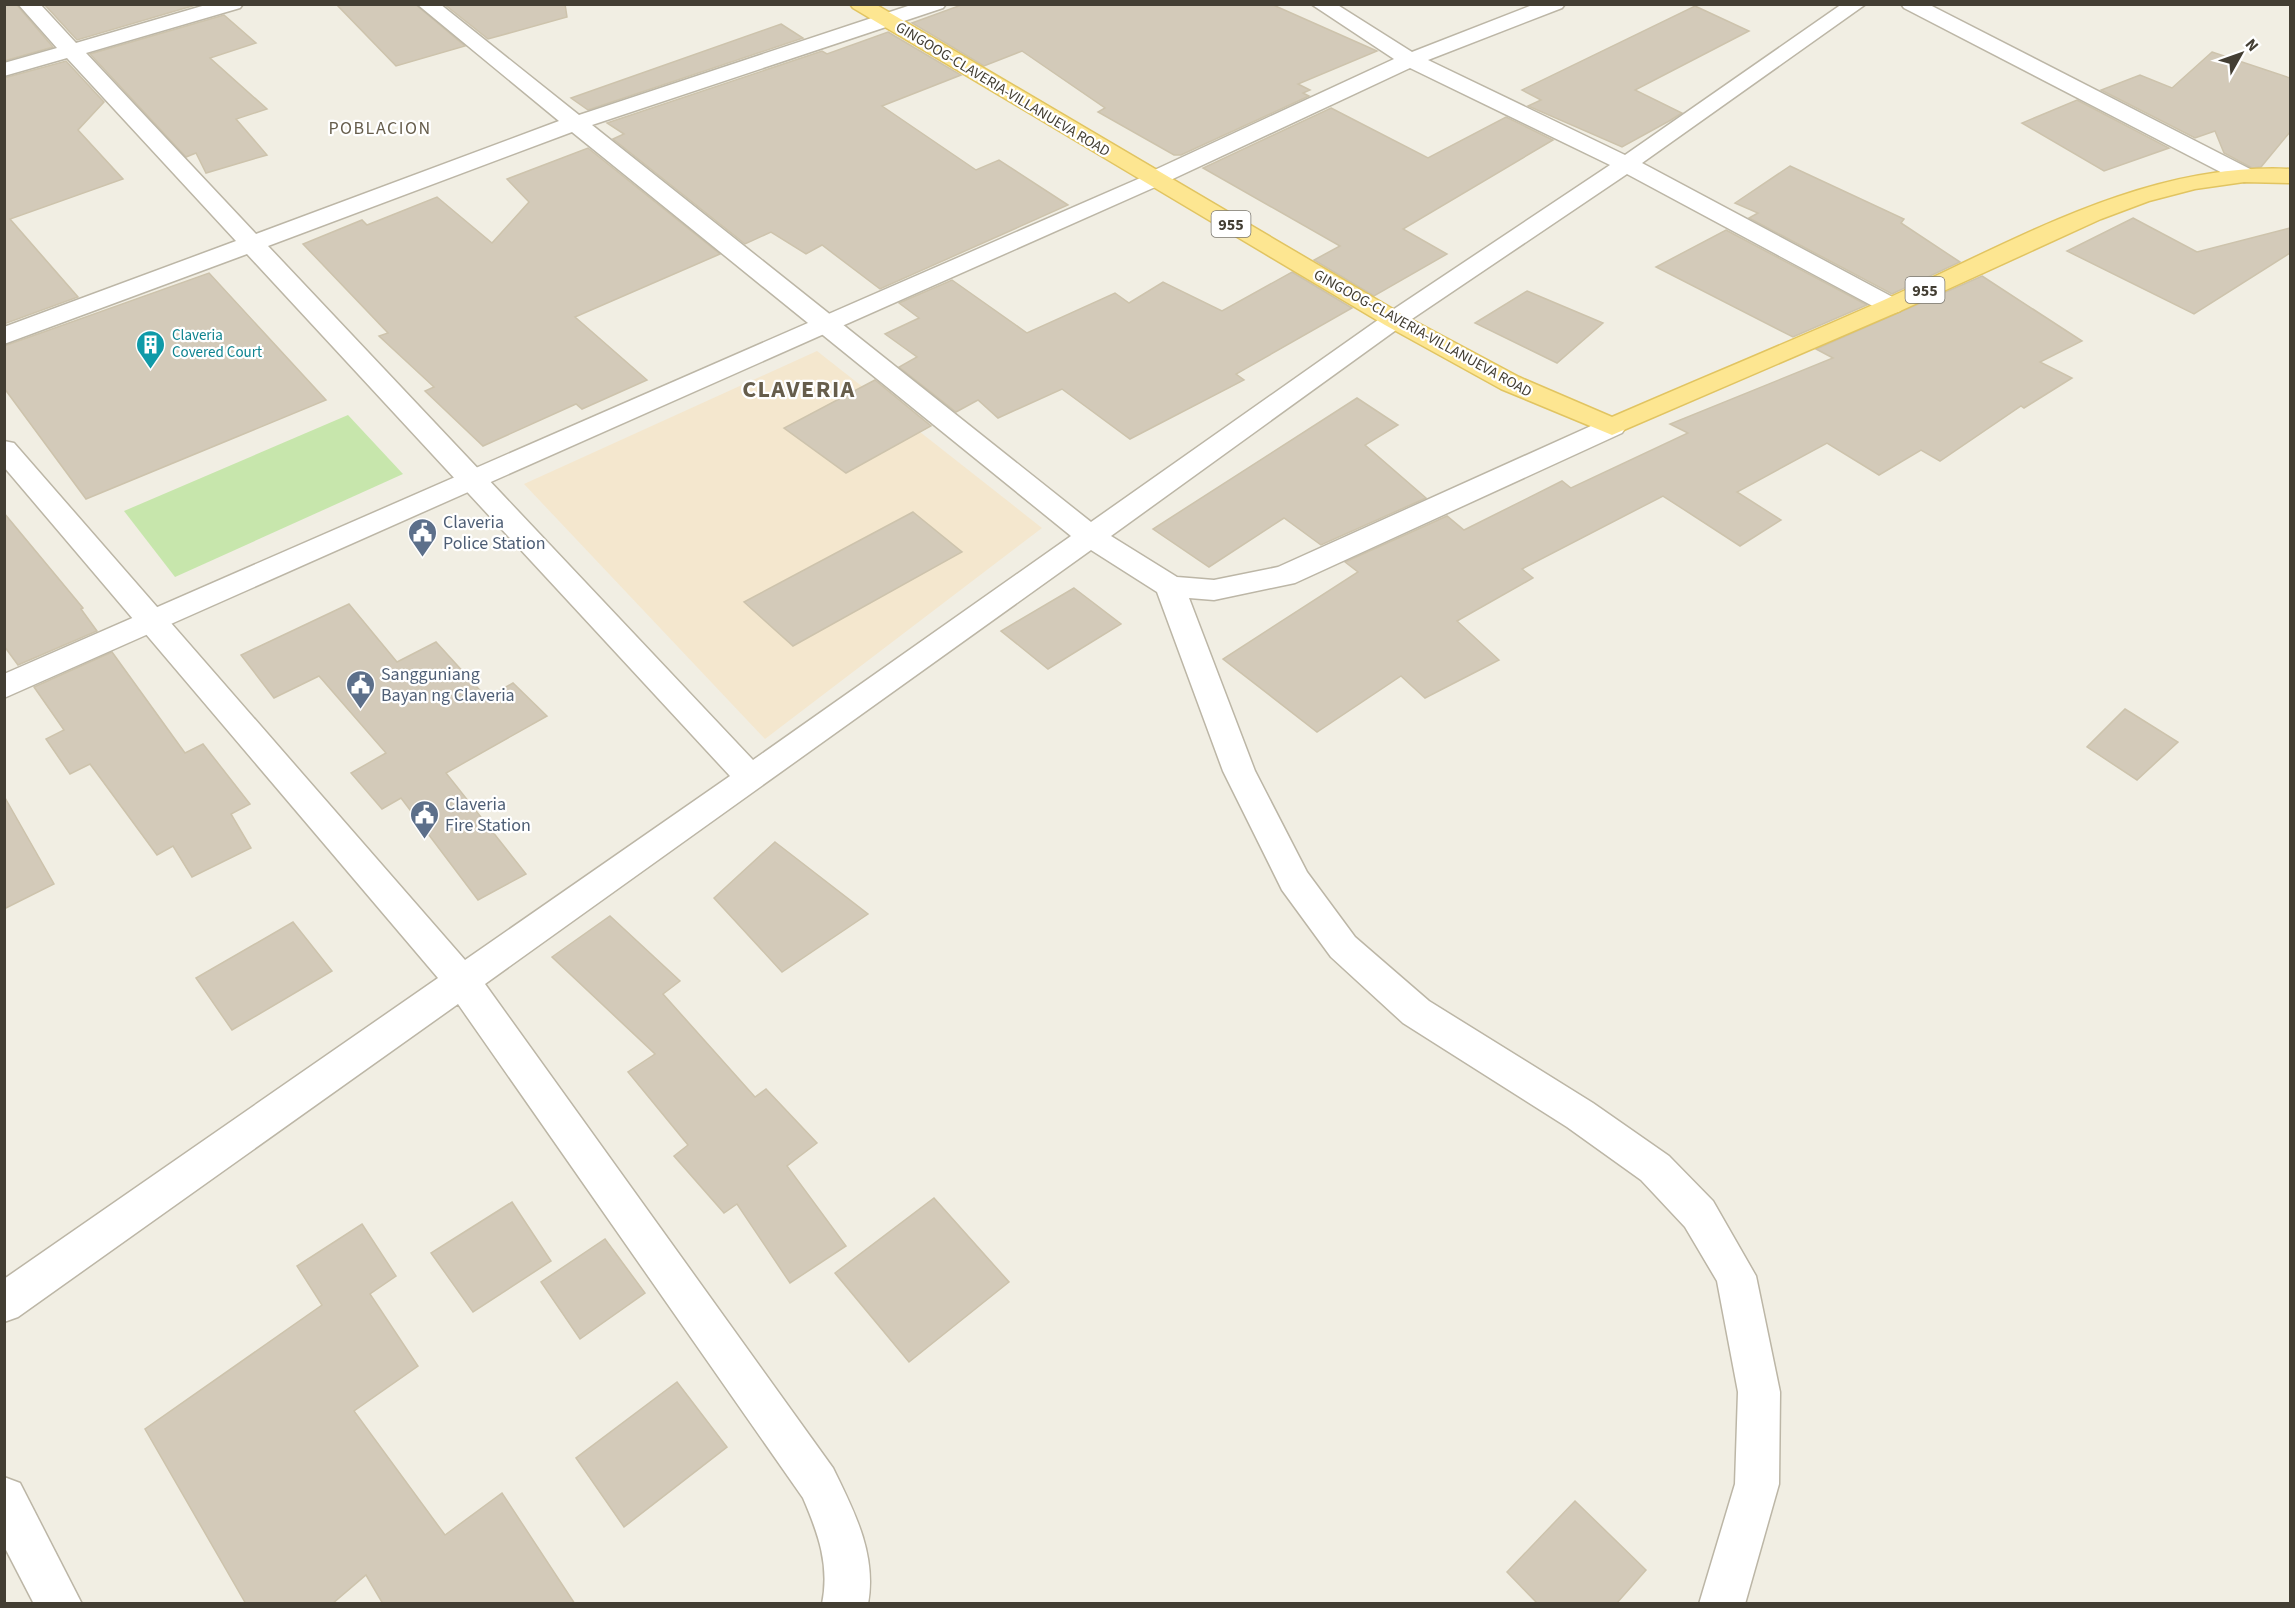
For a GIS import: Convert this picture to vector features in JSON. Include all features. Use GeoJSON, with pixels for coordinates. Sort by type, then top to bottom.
{"type":"FeatureCollection","features":[{"type":"Feature","properties":{"kind":"main road","name":"GINGOOG-CLAVERIA-VILLANUEVA ROAD"},"geometry":{"type":"LineString","coordinates":[[860,4],[1394,320],[1510,383],[1612,427]]}},
{"type":"Feature","properties":{"kind":"main road","name":"955"},"geometry":{"type":"LineString","coordinates":[[1612,427],[1891,306],[2092,214],[2141,196],[2194,182],[2244,175],[2290,176]]}},
{"type":"Feature","properties":{"kind":"street"},"geometry":{"type":"LineString","coordinates":[[28,4],[751,777]]}},
{"type":"Feature","properties":{"kind":"street"},"geometry":{"type":"LineString","coordinates":[[4,70],[233,4]]}},
{"type":"Feature","properties":{"kind":"street"},"geometry":{"type":"LineString","coordinates":[[427,4],[1090,536],[1170,586],[1214,590],[1285,576],[1612,427]]}},
{"type":"Feature","properties":{"kind":"street"},"geometry":{"type":"LineString","coordinates":[[4,336],[575,123],[936,4]]}},
{"type":"Feature","properties":{"kind":"street"},"geometry":{"type":"LineString","coordinates":[[1321,4],[1410,60],[1626,164],[1891,306]]}},
{"type":"Feature","properties":{"kind":"street"},"geometry":{"type":"LineString","coordinates":[[4,687],[827,325],[1410,60],[1555,4]]}},
{"type":"Feature","properties":{"kind":"street"},"geometry":{"type":"LineString","coordinates":[[4,1303],[751,777],[1394,320],[1626,164],[1856,4]]}},
{"type":"Feature","properties":{"kind":"street"},"geometry":{"type":"LineString","coordinates":[[1911,4],[2244,175]]}},
{"type":"Feature","properties":{"kind":"street"},"geometry":{"type":"LineString","coordinates":[[4,449],[462,981],[818,1483],[843,1539],[850,1588],[845,1604]]}},
{"type":"Feature","properties":{"kind":"street"},"geometry":{"type":"LineString","coordinates":[[1170,586],[1239,771],[1294,881],[1343,947],[1416,1012],[1580,1115],[1655,1168],[1700,1214],[1736,1276],[1759,1392],[1757,1484],[1722,1604]]}},
{"type":"Feature","properties":{"kind":"street"},"geometry":{"type":"LineString","coordinates":[[4,1499],[59,1604]]}},
{"type":"Feature","properties":{"kind":"shaded area"},"geometry":{"type":"Polygon","coordinates":[[[817,351],[1042,528],[765,739],[524,484],[817,351]]]}},
{"type":"Feature","properties":{"kind":"green space"},"geometry":{"type":"Polygon","coordinates":[[[348,415],[403,474],[175,577],[124,511],[348,415]]]}},
{"type":"Feature","properties":{"kind":"building"},"geometry":{"type":"Polygon","coordinates":[[[4,4],[16,4],[53,47],[4,61],[4,4]]]}},
{"type":"Feature","properties":{"kind":"building"},"geometry":{"type":"Polygon","coordinates":[[[44,4],[199,4],[77,40],[44,4]]]}},
{"type":"Feature","properties":{"kind":"building"},"geometry":{"type":"Polygon","coordinates":[[[336,4],[415,4],[465,46],[396,66],[336,4]]]}},
{"type":"Feature","properties":{"kind":"building"},"geometry":{"type":"Polygon","coordinates":[[[444,4],[565,4],[567,17],[488,39],[444,4]]]}},
{"type":"Feature","properties":{"kind":"building"},"geometry":{"type":"Polygon","coordinates":[[[964,4],[1271,4],[1377,51],[1298,84],[1310,90],[1303,93],[1309,96],[1181,155],[1174,155],[1098,112],[1105,108],[1022,51],[984,66],[912,23],[964,4]]]}},
{"type":"Feature","properties":{"kind":"building"},"geometry":{"type":"Polygon","coordinates":[[[1695,6],[1749,31],[1635,90],[1682,113],[1671,120],[1622,147],[1528,106],[1541,100],[1522,90],[1695,6]]]}},
{"type":"Feature","properties":{"kind":"building"},"geometry":{"type":"Polygon","coordinates":[[[224,15],[256,43],[210,58],[267,109],[236,119],[267,155],[206,173],[196,153],[186,157],[90,54],[224,15]]]}},
{"type":"Feature","properties":{"kind":"building"},"geometry":{"type":"Polygon","coordinates":[[[781,24],[803,38],[588,110],[571,98],[781,24]]]}},
{"type":"Feature","properties":{"kind":"building"},"geometry":{"type":"Polygon","coordinates":[[[888,32],[961,75],[882,106],[976,170],[999,160],[1068,205],[880,289],[822,245],[806,254],[771,232],[745,244],[613,139],[624,134],[607,123],[822,51],[827,54],[888,32]]]}},
{"type":"Feature","properties":{"kind":"building"},"geometry":{"type":"Polygon","coordinates":[[[2212,52],[2290,78],[2290,132],[2261,167],[2252,168],[2224,153],[2215,131],[2195,138],[2101,90],[2140,75],[2172,88],[2212,52]]]}},
{"type":"Feature","properties":{"kind":"building"},"geometry":{"type":"Polygon","coordinates":[[[66,61],[104,102],[78,130],[123,179],[10,219],[78,297],[4,324],[4,78],[66,61]]]}},
{"type":"Feature","properties":{"kind":"building"},"geometry":{"type":"Polygon","coordinates":[[[2077,100],[2169,148],[2104,171],[2022,123],[2077,100]]]}},
{"type":"Feature","properties":{"kind":"building"},"geometry":{"type":"Polygon","coordinates":[[[1331,108],[1428,158],[1506,117],[1553,140],[1403,229],[1447,254],[1374,296],[1314,260],[1340,246],[1203,168],[1331,108]]]}},
{"type":"Feature","properties":{"kind":"building"},"geometry":{"type":"Polygon","coordinates":[[[588,148],[720,254],[575,317],[647,380],[582,409],[576,404],[483,446],[425,391],[434,387],[379,336],[388,333],[303,244],[362,220],[367,225],[437,197],[492,243],[529,202],[507,179],[588,148]]]}},
{"type":"Feature","properties":{"kind":"building"},"geometry":{"type":"Polygon","coordinates":[[[1790,166],[1904,219],[1901,223],[1960,262],[1892,294],[1749,218],[1758,213],[1735,203],[1790,166]]]}},
{"type":"Feature","properties":{"kind":"building"},"geometry":{"type":"Polygon","coordinates":[[[2133,218],[2197,252],[2290,228],[2290,253],[2194,314],[2067,251],[2133,218]]]}},
{"type":"Feature","properties":{"kind":"building"},"geometry":{"type":"Polygon","coordinates":[[[1726,230],[1867,305],[1793,337],[1656,267],[1726,230]]]}},
{"type":"Feature","properties":{"kind":"building"},"geometry":{"type":"Polygon","coordinates":[[[1292,272],[1352,308],[1236,374],[1244,380],[1130,439],[1062,389],[998,418],[978,400],[956,412],[899,367],[917,357],[885,334],[919,318],[899,303],[952,280],[1027,333],[1115,293],[1129,303],[1163,282],[1222,311],[1292,272]]]}},
{"type":"Feature","properties":{"kind":"building","name":"Claveria Covered Court"},"geometry":{"type":"Polygon","coordinates":[[[209,273],[326,400],[86,499],[4,388],[4,346],[209,273]]]}},
{"type":"Feature","properties":{"kind":"building"},"geometry":{"type":"Polygon","coordinates":[[[1982,276],[2082,341],[2040,362],[2072,378],[2024,408],[2021,406],[1940,461],[1921,450],[1879,475],[1827,443],[1737,492],[1781,520],[1740,546],[1663,496],[1522,569],[1533,578],[1457,621],[1499,660],[1425,698],[1401,676],[1317,732],[1223,659],[1358,572],[1345,562],[1447,516],[1464,530],[1562,481],[1571,488],[1688,433],[1670,424],[1833,358],[1816,349],[1982,276]]]}},
{"type":"Feature","properties":{"kind":"building"},"geometry":{"type":"Polygon","coordinates":[[[1527,291],[1603,323],[1557,363],[1475,323],[1527,291]]]}},
{"type":"Feature","properties":{"kind":"building"},"geometry":{"type":"Polygon","coordinates":[[[875,380],[931,426],[846,473],[784,428],[875,380]]]}},
{"type":"Feature","properties":{"kind":"building"},"geometry":{"type":"Polygon","coordinates":[[[1357,398],[1398,425],[1365,445],[1426,498],[1321,545],[1284,518],[1209,567],[1153,529],[1357,398]]]}},
{"type":"Feature","properties":{"kind":"building"},"geometry":{"type":"Polygon","coordinates":[[[913,512],[962,552],[793,646],[744,602],[913,512]]]}},
{"type":"Feature","properties":{"kind":"building"},"geometry":{"type":"Polygon","coordinates":[[[4,513],[83,608],[81,609],[97,631],[18,665],[4,646],[4,513]]]}},
{"type":"Feature","properties":{"kind":"building"},"geometry":{"type":"Polygon","coordinates":[[[1074,588],[1121,624],[1048,669],[1001,631],[1074,588]]]}},
{"type":"Feature","properties":{"kind":"building"},"geometry":{"type":"Polygon","coordinates":[[[349,604],[397,662],[436,642],[487,698],[513,683],[547,716],[446,773],[526,874],[478,900],[401,798],[382,809],[351,773],[386,753],[319,676],[274,698],[241,655],[349,604]]]}},
{"type":"Feature","properties":{"kind":"building"},"geometry":{"type":"Polygon","coordinates":[[[112,652],[185,753],[203,744],[250,804],[231,814],[251,848],[192,877],[173,846],[157,855],[90,764],[70,774],[46,739],[64,730],[34,687],[112,652]]]}},
{"type":"Feature","properties":{"kind":"building"},"geometry":{"type":"Polygon","coordinates":[[[2125,709],[2178,742],[2137,780],[2087,747],[2125,709]]]}},
{"type":"Feature","properties":{"kind":"building"},"geometry":{"type":"Polygon","coordinates":[[[4,796],[54,884],[4,909],[4,796]]]}},
{"type":"Feature","properties":{"kind":"building"},"geometry":{"type":"Polygon","coordinates":[[[775,842],[868,914],[782,972],[714,898],[775,842]]]}},
{"type":"Feature","properties":{"kind":"building"},"geometry":{"type":"Polygon","coordinates":[[[610,916],[680,981],[663,994],[755,1097],[766,1089],[817,1143],[787,1166],[846,1246],[790,1283],[737,1204],[724,1213],[674,1156],[688,1145],[628,1072],[655,1054],[552,957],[610,916]]]}},
{"type":"Feature","properties":{"kind":"building"},"geometry":{"type":"Polygon","coordinates":[[[293,922],[332,971],[232,1030],[196,978],[293,922]]]}},
{"type":"Feature","properties":{"kind":"building"},"geometry":{"type":"Polygon","coordinates":[[[934,1198],[1009,1282],[909,1362],[835,1273],[934,1198]]]}},
{"type":"Feature","properties":{"kind":"building"},"geometry":{"type":"Polygon","coordinates":[[[512,1202],[551,1261],[473,1312],[431,1253],[512,1202]]]}},
{"type":"Feature","properties":{"kind":"building"},"geometry":{"type":"Polygon","coordinates":[[[362,1224],[396,1276],[370,1294],[418,1366],[354,1411],[445,1535],[502,1493],[575,1604],[383,1604],[366,1575],[332,1604],[246,1604],[145,1429],[322,1305],[297,1266],[362,1224]]]}},
{"type":"Feature","properties":{"kind":"building"},"geometry":{"type":"Polygon","coordinates":[[[605,1239],[645,1293],[580,1339],[541,1282],[605,1239]]]}},
{"type":"Feature","properties":{"kind":"building"},"geometry":{"type":"Polygon","coordinates":[[[677,1382],[727,1447],[624,1527],[576,1458],[677,1382]]]}},
{"type":"Feature","properties":{"kind":"building"},"geometry":{"type":"Polygon","coordinates":[[[1575,1501],[1646,1570],[1616,1604],[1538,1604],[1507,1572],[1575,1501]]]}},
{"type":"Feature","properties":{"kind":"place","name":"Claveria Covered Court"},"geometry":{"type":"Point","coordinates":[151,370]}},
{"type":"Feature","properties":{"kind":"place","name":"Claveria Police Station"},"geometry":{"type":"Point","coordinates":[422,558]}},
{"type":"Feature","properties":{"kind":"place","name":"Sangguniang Bayan ng Claveria"},"geometry":{"type":"Point","coordinates":[360,710]}},
{"type":"Feature","properties":{"kind":"place","name":"Claveria Fire Station"},"geometry":{"type":"Point","coordinates":[424,840]}},
{"type":"Feature","properties":{"kind":"district","name":"POBLACION"},"geometry":{"type":"Point","coordinates":[380,128]}},
{"type":"Feature","properties":{"kind":"district","name":"CLAVERIA"},"geometry":{"type":"Point","coordinates":[799,389]}}]}
